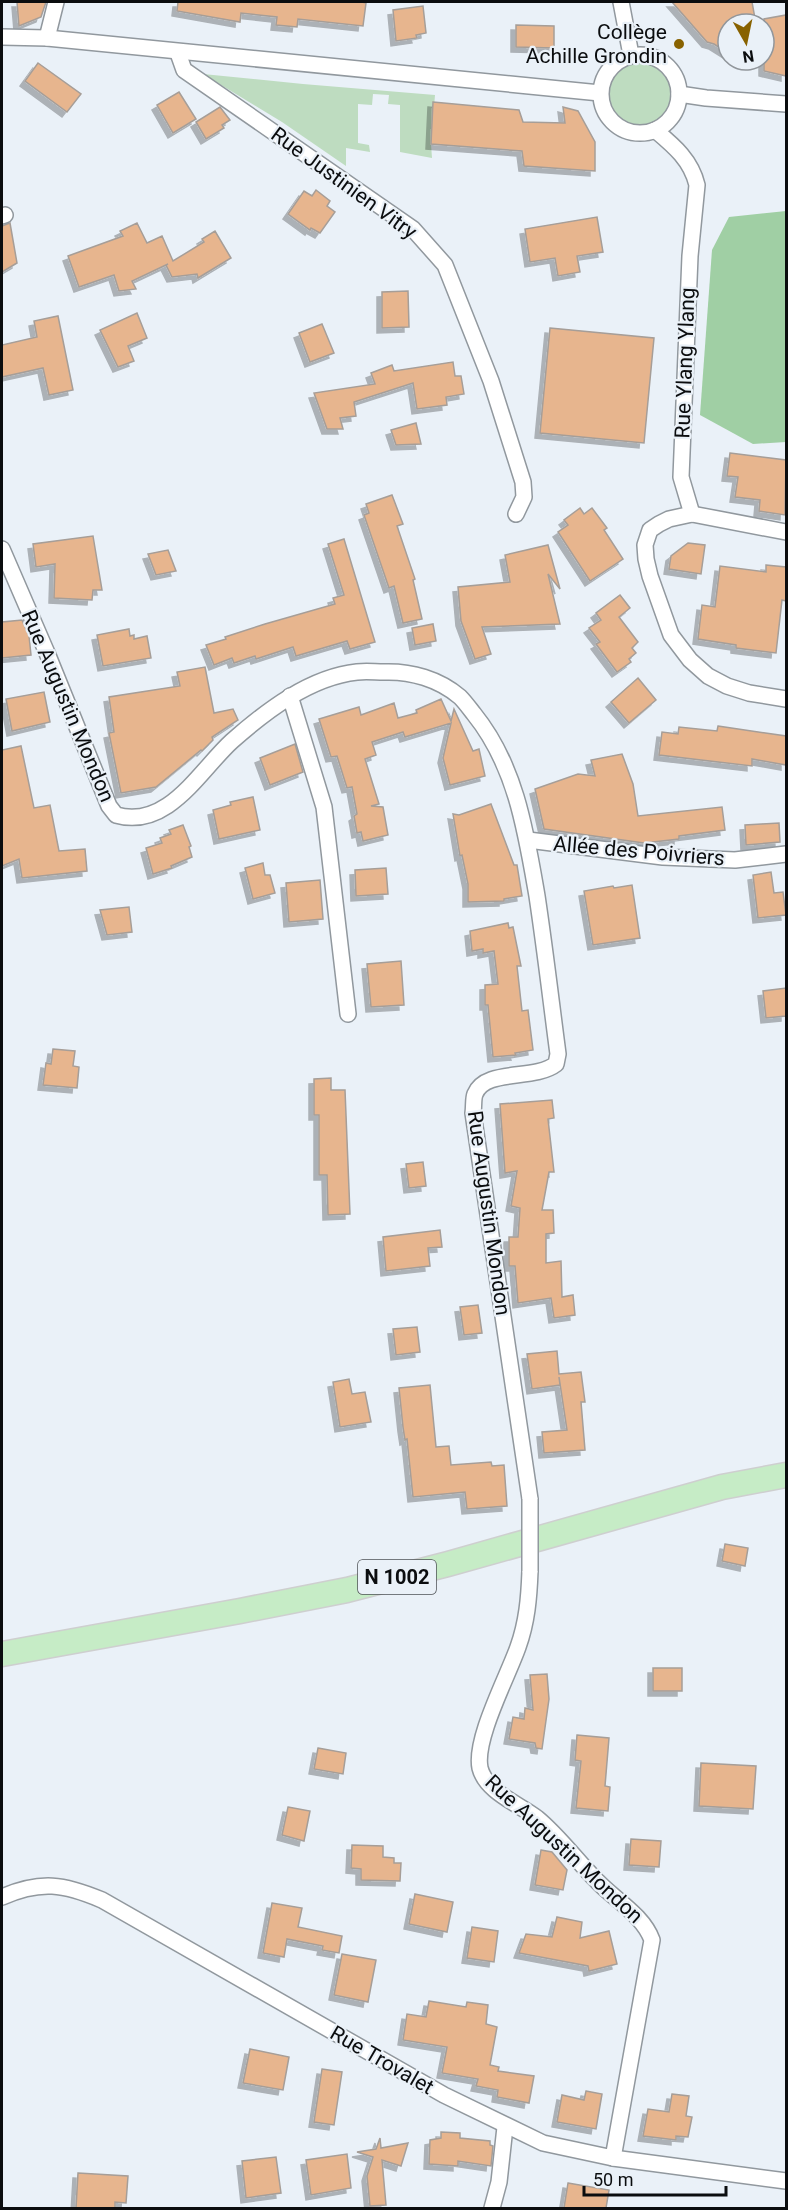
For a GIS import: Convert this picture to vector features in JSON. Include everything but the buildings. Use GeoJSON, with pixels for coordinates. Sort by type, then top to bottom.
{"type":"FeatureCollection","features":[{"type":"Feature","properties":{"kind":"main road","name":"N 1002"},"geometry":{"type":"LineString","coordinates":[[2,1654],[347,1590],[722,1487],[786,1475]]}},
{"type":"Feature","properties":{"kind":"street"},"geometry":{"type":"LineString","coordinates":[[47,39],[56,2]]}},
{"type":"Feature","properties":{"kind":"street"},"geometry":{"type":"LineString","coordinates":[[621,2],[631,55]]}},
{"type":"Feature","properties":{"kind":"street"},"geometry":{"type":"LineString","coordinates":[[2,37],[47,39],[600,93]]}},
{"type":"Feature","properties":{"kind":"street","name":"Rue Justinien Vitry"},"geometry":{"type":"LineString","coordinates":[[177,53],[184,70],[413,229],[445,265],[491,381],[523,482],[524,497],[516,514]]}},
{"type":"Feature","properties":{"kind":"street"},"geometry":{"type":"LineString","coordinates":[[644,54],[668,65],[675,76],[679,94],[674,114],[666,123],[655,130],[642,133],[629,132],[617,126],[608,117],[602,105],[600,93],[602,80],[609,69],[619,60],[631,55],[644,54]]}},
{"type":"Feature","properties":{"kind":"street"},"geometry":{"type":"LineString","coordinates":[[679,94],[786,104]]}},
{"type":"Feature","properties":{"kind":"street","name":"Rue Ylang Ylang"},"geometry":{"type":"LineString","coordinates":[[655,130],[685,157],[697,184],[690,256],[681,477],[692,514]]}},
{"type":"Feature","properties":{"kind":"street"},"geometry":{"type":"LineString","coordinates":[[786,532],[692,514],[669,519],[659,524],[650,530],[645,545],[650,576],[671,635],[690,660],[708,676],[727,686],[749,693],[786,699]]}},
{"type":"Feature","properties":{"kind":"street","name":"Rue Augustin Mondon"},"geometry":{"type":"LineString","coordinates":[[2,549],[109,806],[116,815],[129,817],[142,815],[166,806],[193,785],[230,743],[298,691],[355,672],[398,672],[426,677],[461,698],[500,753],[511,780],[528,840],[558,1054],[556,1064],[539,1073],[491,1079],[475,1094],[473,1113],[530,1499],[529,1609],[519,1646],[483,1735],[480,1769],[490,1786],[538,1819],[649,1931],[652,1940],[613,2158]]}},
{"type":"Feature","properties":{"kind":"street"},"geometry":{"type":"LineString","coordinates":[[291,696],[324,807],[348,1014]]}},
{"type":"Feature","properties":{"kind":"street","name":"Allée des Poivriers"},"geometry":{"type":"LineString","coordinates":[[528,840],[663,857],[735,861],[786,854]]}},
{"type":"Feature","properties":{"kind":"street","name":"Rue Trovalet"},"geometry":{"type":"LineString","coordinates":[[2,1897],[15,1891],[47,1885],[74,1888],[102,1900],[444,2096],[543,2144],[613,2158],[786,2181]]}},
{"type":"Feature","properties":{"kind":"street"},"geometry":{"type":"LineString","coordinates":[[492,2208],[500,2182],[505,2127]]}},
{"type":"Feature","properties":{"kind":"green space"},"geometry":{"type":"Polygon","coordinates":[[[632,55],[648,55],[662,61],[673,72],[679,86],[679,102],[673,116],[662,127],[648,133],[632,133],[618,127],[607,116],[601,102],[601,86],[607,72],[618,61],[632,55]]]}},
{"type":"Feature","properties":{"kind":"green space"},"geometry":{"type":"Polygon","coordinates":[[[203,74],[435,95],[432,158],[400,152],[400,105],[388,104],[389,95],[373,94],[372,105],[358,104],[358,143],[369,145],[370,152],[346,148],[346,166],[282,122],[203,74]]]}},
{"type":"Feature","properties":{"kind":"green space"},"geometry":{"type":"Polygon","coordinates":[[[786,211],[786,442],[753,444],[700,415],[712,250],[729,217],[786,211]]]}},
{"type":"Feature","properties":{"kind":"place","name":"Collège Achille Grondin"},"geometry":{"type":"Point","coordinates":[679,44]}}]}
